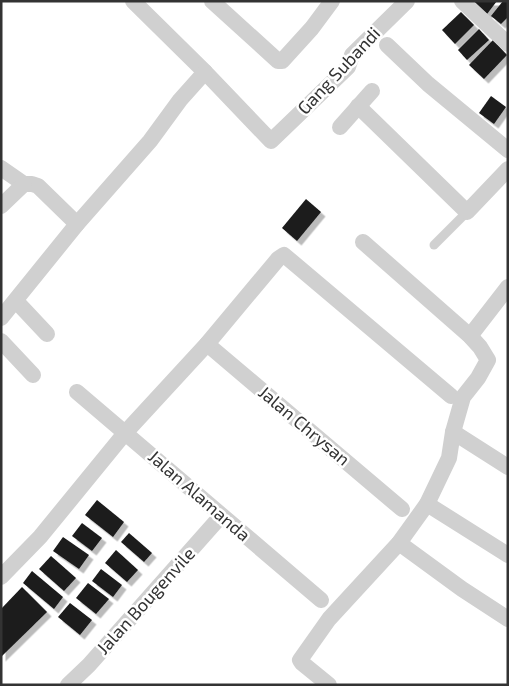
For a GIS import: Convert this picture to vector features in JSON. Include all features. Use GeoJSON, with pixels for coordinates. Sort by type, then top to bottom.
{"type":"FeatureCollection","features":[{"type":"Feature","properties":{"kind":"street"},"geometry":{"type":"LineString","coordinates":[[1,318],[77,224],[150,141],[180,100],[205,72],[133,1]]}},
{"type":"Feature","properties":{"kind":"street"},"geometry":{"type":"LineString","coordinates":[[212,1],[278,61],[282,61],[312,28],[332,1]]}},
{"type":"Feature","properties":{"kind":"street","name":"Gang Subandi"},"geometry":{"type":"LineString","coordinates":[[205,72],[271,141],[348,67],[352,55],[407,1]]}},
{"type":"Feature","properties":{"kind":"street"},"geometry":{"type":"LineString","coordinates":[[462,1],[508,44]]}},
{"type":"Feature","properties":{"kind":"street"},"geometry":{"type":"LineString","coordinates":[[387,45],[428,84],[508,150]]}},
{"type":"Feature","properties":{"kind":"street"},"geometry":{"type":"LineString","coordinates":[[340,127],[372,91]]}},
{"type":"Feature","properties":{"kind":"street"},"geometry":{"type":"LineString","coordinates":[[358,106],[467,212],[508,169]]}},
{"type":"Feature","properties":{"kind":"street"},"geometry":{"type":"LineString","coordinates":[[1,168],[24,184],[38,186],[77,224]]}},
{"type":"Feature","properties":{"kind":"street"},"geometry":{"type":"LineString","coordinates":[[1,206],[24,184]]}},
{"type":"Feature","properties":{"kind":"street"},"geometry":{"type":"LineString","coordinates":[[328,685],[300,660],[329,619],[399,543],[427,504],[449,458],[463,397],[478,378],[488,360],[470,336],[363,242]]}},
{"type":"Feature","properties":{"kind":"street"},"geometry":{"type":"LineString","coordinates":[[1,577],[40,537],[125,433],[207,344],[278,259],[284,255],[451,396]]}},
{"type":"Feature","properties":{"kind":"street"},"geometry":{"type":"LineString","coordinates":[[470,336],[508,287]]}},
{"type":"Feature","properties":{"kind":"street"},"geometry":{"type":"LineString","coordinates":[[16,301],[47,334]]}},
{"type":"Feature","properties":{"kind":"street"},"geometry":{"type":"LineString","coordinates":[[1,341],[32,375]]}},
{"type":"Feature","properties":{"kind":"street","name":"Jalan Chrysan"},"geometry":{"type":"LineString","coordinates":[[207,344],[402,509]]}},
{"type":"Feature","properties":{"kind":"street","name":"Jalan Alamanda"},"geometry":{"type":"LineString","coordinates":[[77,392],[321,600]]}},
{"type":"Feature","properties":{"kind":"street"},"geometry":{"type":"LineString","coordinates":[[454,432],[508,467]]}},
{"type":"Feature","properties":{"kind":"street"},"geometry":{"type":"LineString","coordinates":[[427,504],[508,555]]}},
{"type":"Feature","properties":{"kind":"street","name":"Jalan Bougenvile"},"geometry":{"type":"LineString","coordinates":[[68,685],[221,516]]}},
{"type":"Feature","properties":{"kind":"street"},"geometry":{"type":"LineString","coordinates":[[399,543],[462,589],[508,619]]}},
{"type":"Feature","properties":{"kind":"lane"},"geometry":{"type":"LineString","coordinates":[[434,246],[467,212]]}},
{"type":"Feature","properties":{"kind":"building"},"geometry":{"type":"Polygon","coordinates":[[[472,1],[497,1],[487,14],[472,1]]]}},
{"type":"Feature","properties":{"kind":"building"},"geometry":{"type":"Polygon","coordinates":[[[503,1],[508,1],[508,17],[501,24],[491,16],[503,1]]]}},
{"type":"Feature","properties":{"kind":"building"},"geometry":{"type":"Polygon","coordinates":[[[461,12],[474,25],[455,44],[442,30],[461,12]]]}},
{"type":"Feature","properties":{"kind":"building"},"geometry":{"type":"Polygon","coordinates":[[[479,29],[489,40],[467,60],[458,50],[479,29]]]}},
{"type":"Feature","properties":{"kind":"building"},"geometry":{"type":"Polygon","coordinates":[[[493,40],[507,55],[484,79],[469,65],[493,40]]]}},
{"type":"Feature","properties":{"kind":"building"},"geometry":{"type":"Polygon","coordinates":[[[491,96],[506,107],[494,124],[479,113],[491,96]]]}},
{"type":"Feature","properties":{"kind":"building"},"geometry":{"type":"Polygon","coordinates":[[[306,199],[321,212],[297,241],[282,228],[306,199]]]}},
{"type":"Feature","properties":{"kind":"building"},"geometry":{"type":"Polygon","coordinates":[[[97,500],[124,522],[113,537],[85,515],[97,500]]]}},
{"type":"Feature","properties":{"kind":"building"},"geometry":{"type":"Polygon","coordinates":[[[82,523],[102,538],[92,551],[72,536],[82,523]]]}},
{"type":"Feature","properties":{"kind":"building"},"geometry":{"type":"Polygon","coordinates":[[[129,533],[152,553],[144,562],[121,542],[129,533]]]}},
{"type":"Feature","properties":{"kind":"building"},"geometry":{"type":"Polygon","coordinates":[[[63,537],[89,555],[79,569],[53,551],[63,537]]]}},
{"type":"Feature","properties":{"kind":"building"},"geometry":{"type":"Polygon","coordinates":[[[116,550],[138,570],[127,582],[105,563],[116,550]]]}},
{"type":"Feature","properties":{"kind":"building"},"geometry":{"type":"Polygon","coordinates":[[[51,556],[76,578],[64,591],[39,569],[51,556]]]}},
{"type":"Feature","properties":{"kind":"building"},"geometry":{"type":"Polygon","coordinates":[[[101,569],[122,585],[113,597],[92,581],[101,569]]]}},
{"type":"Feature","properties":{"kind":"building"},"geometry":{"type":"Polygon","coordinates":[[[32,571],[63,597],[54,609],[23,583],[32,571]]]}},
{"type":"Feature","properties":{"kind":"building"},"geometry":{"type":"Polygon","coordinates":[[[88,583],[109,599],[96,614],[76,598],[88,583]]]}},
{"type":"Feature","properties":{"kind":"building"},"geometry":{"type":"Polygon","coordinates":[[[22,587],[47,612],[1,657],[1,609],[22,587]]]}},
{"type":"Feature","properties":{"kind":"building"},"geometry":{"type":"Polygon","coordinates":[[[70,603],[92,620],[80,635],[58,617],[70,603]]]}}]}
